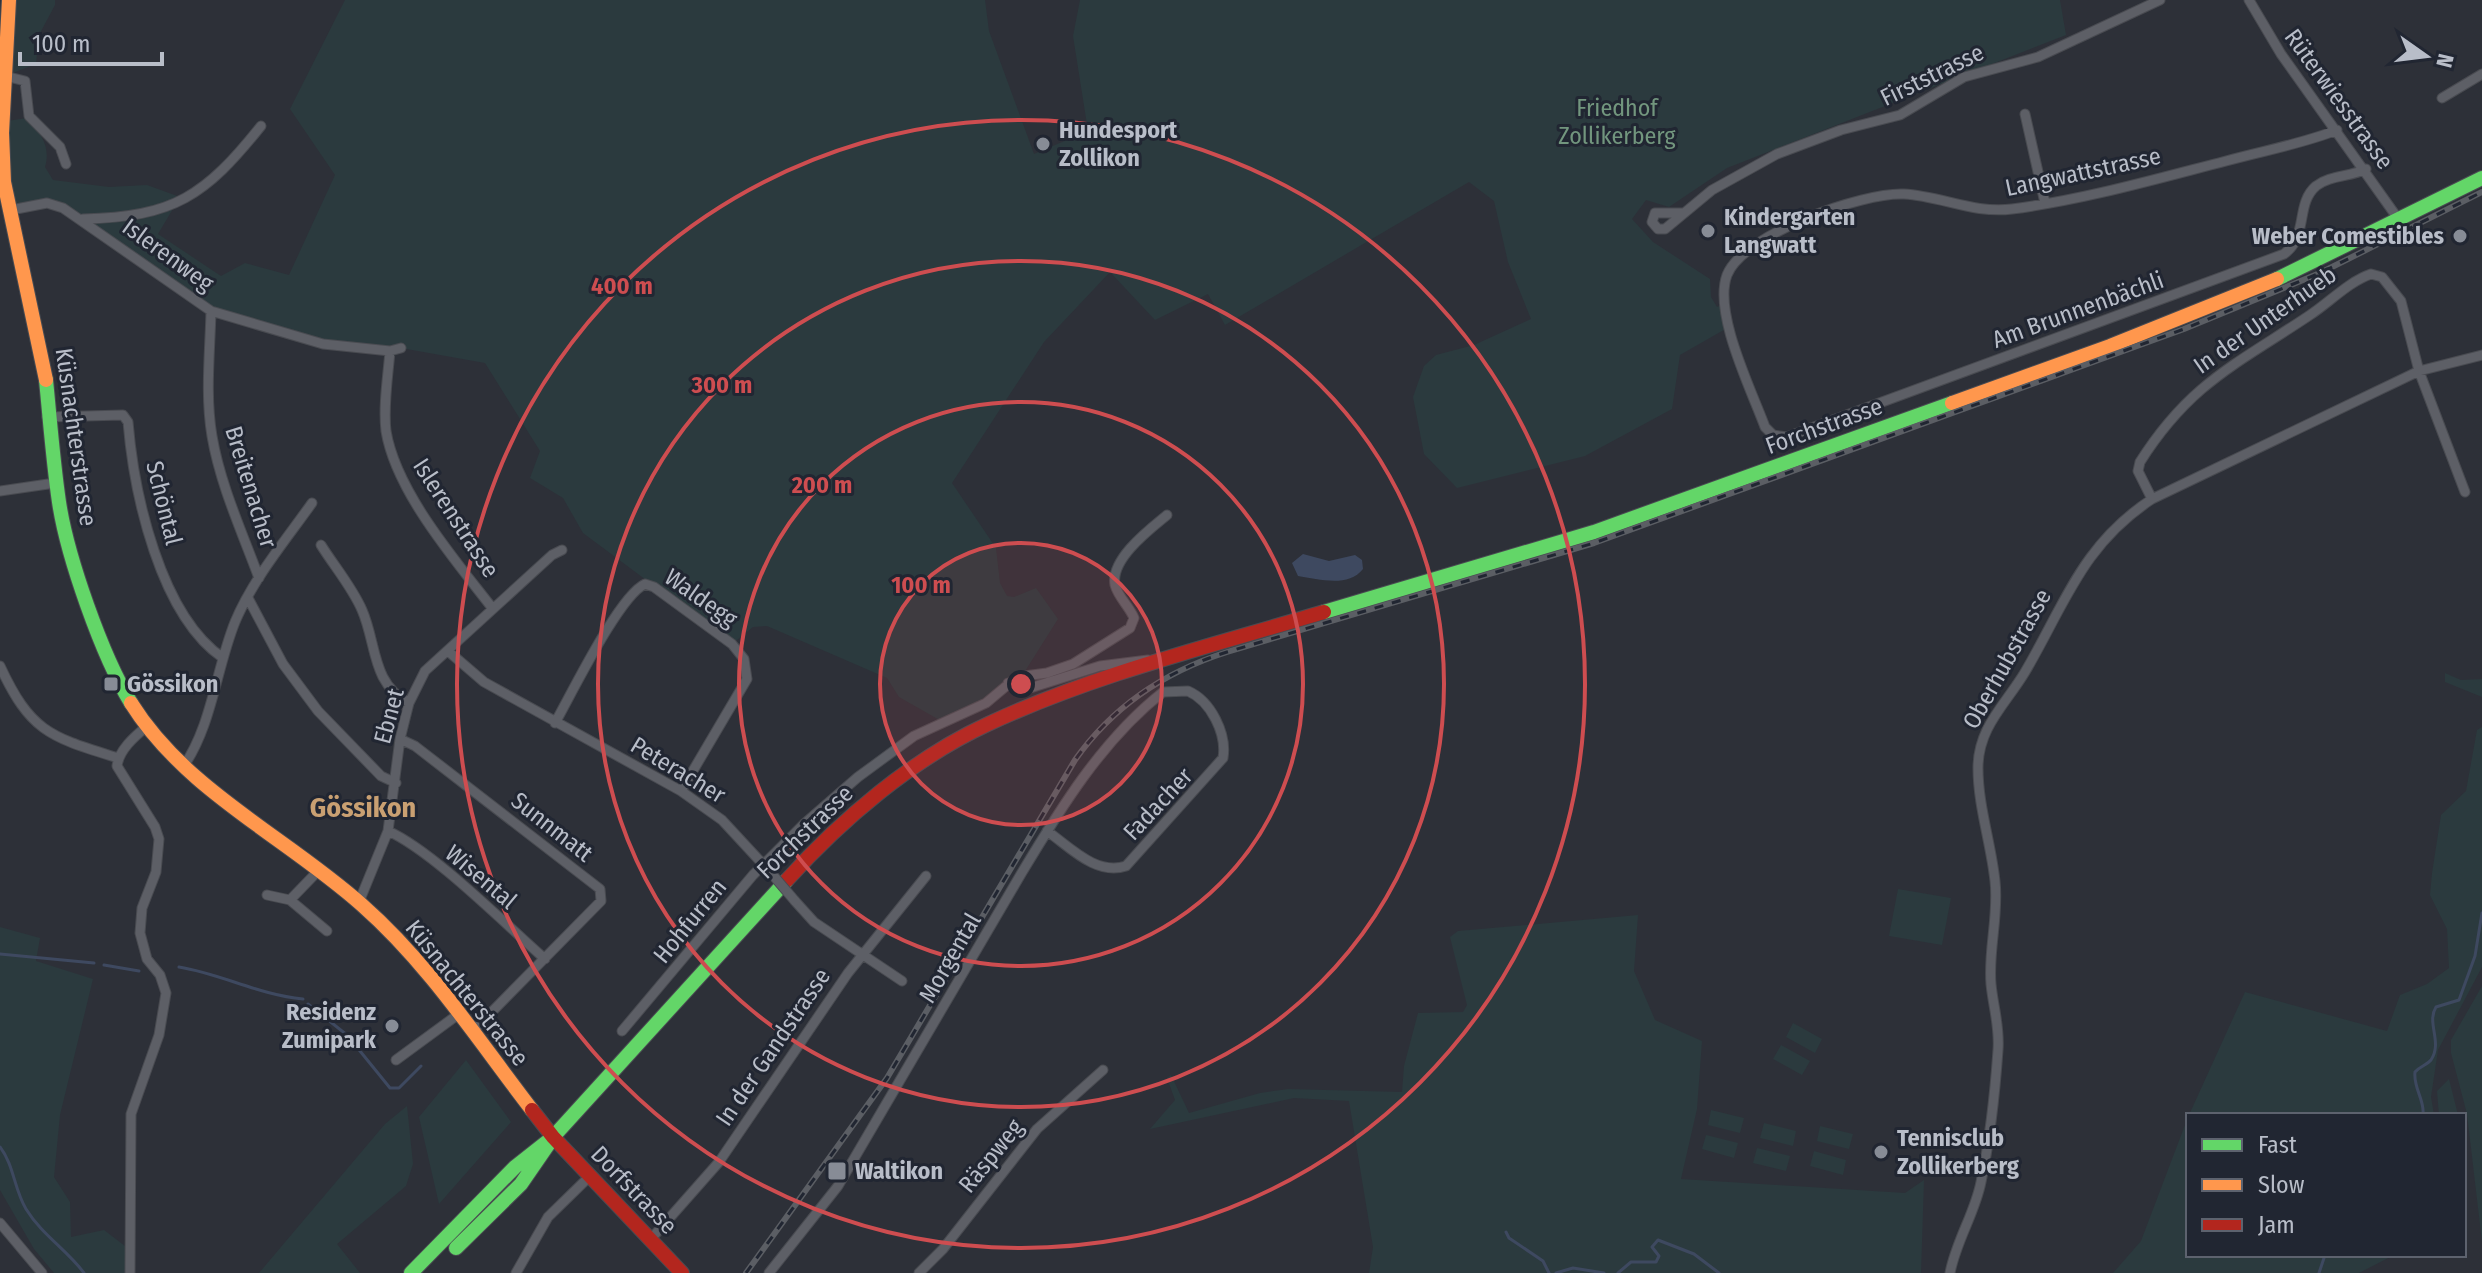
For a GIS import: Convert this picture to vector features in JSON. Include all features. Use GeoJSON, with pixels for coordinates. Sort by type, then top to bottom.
{"type":"FeatureCollection","features":[{"type":"Feature","properties":{"kind":"main road","name":"Küsnachterstrasse"},"geometry":{"type":"LineString","coordinates":[[9,0],[2,133],[4,182],[44,357],[55,483],[71,552],[117,680],[146,727],[183,767],[359,902],[404,943],[553,1137]]}},
{"type":"Feature","properties":{"kind":"main road","name":"Forchstrasse"},"geometry":{"type":"LineString","coordinates":[[411,1273],[453,1235],[527,1154],[553,1137],[799,863],[873,797],[927,758],[985,725],[1068,689],[1594,532],[2186,318],[2297,271],[2482,178]]}},
{"type":"Feature","properties":{"kind":"main road","name":"Forchstrasse"},"geometry":{"type":"LineString","coordinates":[[428,1273],[523,1181],[541,1161],[553,1137]]}},
{"type":"Feature","properties":{"kind":"main road","name":"Dorfstrasse"},"geometry":{"type":"LineString","coordinates":[[553,1137],[682,1273]]}},
{"type":"Feature","properties":{"kind":"street","name":"Firststrasse"},"geometry":{"type":"LineString","coordinates":[[1683,213],[1733,177],[1777,154],[1841,130],[1900,115],[1964,77],[2038,57],[2160,0]]}},
{"type":"Feature","properties":{"kind":"street","name":"Rüterwiesstrasse"},"geometry":{"type":"LineString","coordinates":[[2249,0],[2281,54],[2366,169],[2399,220]]}},
{"type":"Feature","properties":{"kind":"street"},"geometry":{"type":"LineString","coordinates":[[2442,98],[2482,74]]}},
{"type":"Feature","properties":{"kind":"street"},"geometry":{"type":"LineString","coordinates":[[5,76],[25,81],[29,116],[60,147],[66,164]]}},
{"type":"Feature","properties":{"kind":"street"},"geometry":{"type":"LineString","coordinates":[[2025,114],[2045,203]]}},
{"type":"Feature","properties":{"kind":"street"},"geometry":{"type":"LineString","coordinates":[[83,219],[132,218],[166,209],[209,183],[234,160],[261,126]]}},
{"type":"Feature","properties":{"kind":"street","name":"Langwattstrasse"},"geometry":{"type":"LineString","coordinates":[[1765,427],[1724,304],[1728,273],[1745,251],[1801,222],[1887,195],[1919,196],[1981,210],[2045,203],[2188,171],[2337,130]]}},
{"type":"Feature","properties":{"kind":"street","name":"Am Brunnenbächli"},"geometry":{"type":"LineString","coordinates":[[1765,427],[1773,435],[1787,437],[2284,254],[2299,237],[2304,207],[2314,188],[2327,180],[2366,169]]}},
{"type":"Feature","properties":{"kind":"street","name":"Islerenweg"},"geometry":{"type":"LineString","coordinates":[[11,210],[47,203],[83,219],[211,311],[323,344],[390,351],[401,348]]}},
{"type":"Feature","properties":{"kind":"street","name":"In der Unterhueb"},"geometry":{"type":"LineString","coordinates":[[2152,499],[2138,471],[2140,462],[2179,410],[2241,356],[2295,325],[2361,277],[2371,274],[2382,277],[2401,301],[2419,371]]}},
{"type":"Feature","properties":{"kind":"street","name":"Breitenacher"},"geometry":{"type":"LineString","coordinates":[[211,311],[208,393],[211,433],[218,465],[259,578]]}},
{"type":"Feature","properties":{"kind":"street","name":"Islerenstrasse"},"geometry":{"type":"LineString","coordinates":[[390,351],[386,429],[396,467],[445,546],[493,609]]}},
{"type":"Feature","properties":{"kind":"street","name":"Oberhubstrasse"},"geometry":{"type":"LineString","coordinates":[[1950,1273],[1956,1245],[1981,1185],[1999,1048],[1991,982],[1997,922],[1996,894],[1978,767],[1982,739],[1990,721],[2025,671],[2052,616],[2085,563],[2120,522],[2152,499],[2419,371],[2482,355]]}},
{"type":"Feature","properties":{"kind":"street"},"geometry":{"type":"LineString","coordinates":[[2419,371],[2465,492]]}},
{"type":"Feature","properties":{"kind":"street","name":"Schöntal"},"geometry":{"type":"LineString","coordinates":[[47,417],[123,415],[128,422],[137,490],[156,556],[195,628],[210,648],[223,658]]}},
{"type":"Feature","properties":{"kind":"street"},"geometry":{"type":"LineString","coordinates":[[0,491],[55,483]]}},
{"type":"Feature","properties":{"kind":"street","name":"Breitenacher"},"geometry":{"type":"LineString","coordinates":[[183,767],[197,744],[223,658],[248,598],[312,503]]}},
{"type":"Feature","properties":{"kind":"street"},"geometry":{"type":"LineString","coordinates":[[1008,683],[1017,677],[1047,673],[1073,664],[1130,628],[1134,618],[1115,588],[1115,578],[1131,549],[1167,515]]}},
{"type":"Feature","properties":{"kind":"street"},"geometry":{"type":"LineString","coordinates":[[321,545],[362,611],[382,679],[399,698],[409,703]]}},
{"type":"Feature","properties":{"kind":"street","name":"Ebnet"},"geometry":{"type":"LineString","coordinates":[[359,902],[388,831],[400,739],[409,703],[425,671],[552,555],[562,550]]}},
{"type":"Feature","properties":{"kind":"street","name":"Waldegg"},"geometry":{"type":"LineString","coordinates":[[555,723],[620,608],[638,587],[645,584],[654,587],[732,644],[744,659],[747,679],[681,791]]}},
{"type":"Feature","properties":{"kind":"street"},"geometry":{"type":"LineString","coordinates":[[248,598],[283,664],[318,711],[381,776],[396,783]]}},
{"type":"Feature","properties":{"kind":"street","name":"Peteracher"},"geometry":{"type":"LineString","coordinates":[[448,651],[484,682],[681,791],[722,820],[814,922],[860,956],[902,981]]}},
{"type":"Feature","properties":{"kind":"street","name":"Forchstrasse"},"geometry":{"type":"LineString","coordinates":[[1008,683],[1019,690],[1100,666],[1160,660]]}},
{"type":"Feature","properties":{"kind":"street"},"geometry":{"type":"LineString","coordinates":[[0,666],[23,709],[36,724],[67,742],[118,758]]}},
{"type":"Feature","properties":{"kind":"street","name":"Hohfurren"},"geometry":{"type":"LineString","coordinates":[[622,1031],[763,864],[858,777],[914,736],[986,703],[1008,683]]}},
{"type":"Feature","properties":{"kind":"street","name":"Fadacher"},"geometry":{"type":"LineString","coordinates":[[1047,831],[1104,869],[1126,866],[1140,854],[1223,758],[1223,741],[1215,718],[1207,706],[1188,691]]}},
{"type":"Feature","properties":{"kind":"street","name":"Morgental"},"geometry":{"type":"LineString","coordinates":[[769,1273],[838,1186],[1047,831],[1078,784],[1147,705],[1163,692],[1188,691]]}},
{"type":"Feature","properties":{"kind":"street"},"geometry":{"type":"LineString","coordinates":[[130,1273],[131,1114],[159,1035],[166,993],[160,975],[147,959],[140,933],[142,908],[159,855],[157,832],[119,774],[118,758],[146,727]]}},
{"type":"Feature","properties":{"kind":"street","name":"Sunnmatt"},"geometry":{"type":"LineString","coordinates":[[400,739],[415,746],[600,889],[601,901],[472,1032]]}},
{"type":"Feature","properties":{"kind":"street","name":"Wisental"},"geometry":{"type":"LineString","coordinates":[[388,831],[422,853],[545,959]]}},
{"type":"Feature","properties":{"kind":"street"},"geometry":{"type":"LineString","coordinates":[[290,900],[318,871]]}},
{"type":"Feature","properties":{"kind":"street","name":"In der Gandstrasse"},"geometry":{"type":"LineString","coordinates":[[651,1239],[719,1162],[860,956],[926,876]]}},
{"type":"Feature","properties":{"kind":"street"},"geometry":{"type":"LineString","coordinates":[[267,895],[290,900],[327,931]]}},
{"type":"Feature","properties":{"kind":"street"},"geometry":{"type":"LineString","coordinates":[[396,1060],[460,1013]]}},
{"type":"Feature","properties":{"kind":"street","name":"Räspweg"},"geometry":{"type":"LineString","coordinates":[[919,1273],[943,1249],[1037,1129],[1103,1070]]}},
{"type":"Feature","properties":{"kind":"street"},"geometry":{"type":"LineString","coordinates":[[522,1271],[548,1217],[590,1176]]}},
{"type":"Feature","properties":{"kind":"street"},"geometry":{"type":"LineString","coordinates":[[0,1223],[42,1273]]}},
{"type":"Feature","properties":{"kind":"green space"},"geometry":{"type":"Polygon","coordinates":[[[9,0],[55,0],[55,5],[39,35],[36,64],[5,76],[9,0]]]}},
{"type":"Feature","properties":{"kind":"green space","name":"Friedhof Zollikerberg"},"geometry":{"type":"Polygon","coordinates":[[[345,0],[985,0],[989,31],[1034,154],[1088,131],[1073,36],[1080,0],[2060,0],[2066,35],[1727,168],[1669,207],[1646,200],[1632,219],[1653,242],[1710,279],[1711,297],[1717,307],[1724,304],[1729,327],[1680,355],[1672,409],[1585,456],[1457,488],[1424,454],[1413,397],[1424,366],[1436,355],[1474,345],[1531,319],[1508,262],[1494,201],[1469,182],[1225,325],[1208,294],[1155,320],[1110,272],[1044,342],[952,483],[996,548],[1000,583],[1007,596],[1014,597],[1036,588],[1058,619],[1022,676],[997,694],[943,722],[899,697],[887,678],[767,626],[753,627],[732,644],[583,533],[563,498],[530,478],[540,451],[485,363],[401,348],[323,344],[211,311],[83,219],[47,204],[11,210],[7,121],[27,118],[44,141],[47,153],[45,167],[53,180],[109,187],[147,185],[180,197],[158,234],[221,276],[245,263],[289,275],[335,175],[290,109],[345,0]]]}},
{"type":"Feature","properties":{"kind":"green space"},"geometry":{"type":"Polygon","coordinates":[[[2445,673],[2461,680],[2482,679],[2482,697],[2445,682],[2445,673]]]}},
{"type":"Feature","properties":{"kind":"green space"},"geometry":{"type":"Polygon","coordinates":[[[2482,727],[2482,967],[2438,1050],[2431,1097],[2434,1113],[2190,1113],[2245,992],[2387,1031],[2400,995],[2427,984],[2449,968],[2447,929],[2430,895],[2432,873],[2441,815],[2466,791],[2477,730],[2482,727]]]}},
{"type":"Feature","properties":{"kind":"green space"},"geometry":{"type":"Polygon","coordinates":[[[1898,889],[1951,898],[1942,945],[1889,936],[1898,889]]]}},
{"type":"Feature","properties":{"kind":"green space"},"geometry":{"type":"Polygon","coordinates":[[[1638,915],[1634,971],[1655,1020],[1702,1041],[1697,1109],[1681,1179],[1905,1193],[1924,1180],[1921,1273],[1369,1273],[1373,1247],[1349,1101],[1294,1098],[1150,1129],[1175,1100],[1167,1078],[1171,1075],[1189,1113],[1260,1093],[1288,1089],[1402,1092],[1404,1066],[1418,1013],[1463,1012],[1467,1005],[1450,937],[1458,931],[1638,915]]]}},
{"type":"Feature","properties":{"kind":"green space"},"geometry":{"type":"Polygon","coordinates":[[[0,927],[40,938],[36,961],[93,979],[60,1115],[54,1177],[70,1202],[71,1237],[104,1230],[125,1246],[126,1273],[54,1273],[34,1249],[0,1190],[0,927]]]}},
{"type":"Feature","properties":{"kind":"green space"},"geometry":{"type":"Polygon","coordinates":[[[2482,986],[2482,1242],[2467,1114],[2451,1053],[2451,1040],[2482,986]]]}},
{"type":"Feature","properties":{"kind":"green space"},"geometry":{"type":"Polygon","coordinates":[[[1793,1023],[1822,1039],[1815,1053],[1786,1037],[1793,1023]]]}},
{"type":"Feature","properties":{"kind":"green space"},"geometry":{"type":"Polygon","coordinates":[[[1781,1045],[1810,1061],[1802,1075],[1773,1059],[1781,1045]]]}},
{"type":"Feature","properties":{"kind":"green space"},"geometry":{"type":"Polygon","coordinates":[[[466,1060],[511,1122],[439,1204],[419,1117],[466,1060]]]}},
{"type":"Feature","properties":{"kind":"green space"},"geometry":{"type":"Polygon","coordinates":[[[2449,1079],[2458,1113],[2439,1113],[2437,1091],[2449,1079]]]}},
{"type":"Feature","properties":{"kind":"green space"},"geometry":{"type":"Polygon","coordinates":[[[407,1106],[413,1164],[406,1186],[337,1244],[360,1273],[259,1273],[385,1124],[407,1106]]]}},
{"type":"Feature","properties":{"kind":"green space"},"geometry":{"type":"Polygon","coordinates":[[[1711,1110],[1744,1118],[1740,1133],[1708,1125],[1711,1110]]]}},
{"type":"Feature","properties":{"kind":"green space"},"geometry":{"type":"Polygon","coordinates":[[[2186,1122],[2186,1257],[2390,1257],[2359,1273],[2113,1273],[2141,1241],[2186,1122]]]}},
{"type":"Feature","properties":{"kind":"green space"},"geometry":{"type":"Polygon","coordinates":[[[1764,1123],[1796,1131],[1793,1146],[1760,1138],[1764,1123]]]}},
{"type":"Feature","properties":{"kind":"green space"},"geometry":{"type":"Polygon","coordinates":[[[1820,1126],[1853,1134],[1849,1149],[1817,1141],[1820,1126]]]}},
{"type":"Feature","properties":{"kind":"green space"},"geometry":{"type":"Polygon","coordinates":[[[1706,1135],[1738,1143],[1734,1158],[1702,1149],[1706,1135]]]}},
{"type":"Feature","properties":{"kind":"green space"},"geometry":{"type":"Polygon","coordinates":[[[1757,1148],[1790,1156],[1786,1171],[1753,1163],[1757,1148]]]}},
{"type":"Feature","properties":{"kind":"green space"},"geometry":{"type":"Polygon","coordinates":[[[1814,1151],[1846,1160],[1843,1175],[1810,1166],[1814,1151]]]}},
{"type":"Feature","properties":{"kind":"water"},"geometry":{"type":"Polygon","coordinates":[[[1303,554],[1329,561],[1355,555],[1362,560],[1363,569],[1349,579],[1341,580],[1298,576],[1292,563],[1303,554]]]}},
{"type":"Feature","properties":{"kind":"waterway"},"geometry":{"type":"LineString","coordinates":[[2423,1113],[2415,1072],[2429,1062],[2434,1053],[2433,1013],[2436,1007],[2459,1000],[2475,956],[2482,913]]}},
{"type":"Feature","properties":{"kind":"waterway"},"geometry":{"type":"LineString","coordinates":[[0,954],[94,963]]}},
{"type":"Feature","properties":{"kind":"waterway"},"geometry":{"type":"LineString","coordinates":[[104,965],[139,971]]}},
{"type":"Feature","properties":{"kind":"waterway"},"geometry":{"type":"LineString","coordinates":[[179,967],[303,999]]}},
{"type":"Feature","properties":{"kind":"waterway"},"geometry":{"type":"LineString","coordinates":[[308,1004],[347,1035],[390,1088],[399,1088],[421,1066]]}},
{"type":"Feature","properties":{"kind":"waterway"},"geometry":{"type":"LineString","coordinates":[[0,1147],[26,1209],[39,1227],[84,1273]]}},
{"type":"Feature","properties":{"kind":"waterway"},"geometry":{"type":"LineString","coordinates":[[1506,1232],[1509,1238],[1543,1261],[1549,1273]]}},
{"type":"Feature","properties":{"kind":"waterway"},"geometry":{"type":"LineString","coordinates":[[1618,1273],[1631,1262],[1656,1262],[1659,1256],[1652,1247],[1658,1240],[1694,1254],[1719,1273]]}},
{"type":"Feature","properties":{"kind":"waterway"},"geometry":{"type":"LineString","coordinates":[[2319,1273],[2324,1257]]}},
{"type":"Feature","properties":{"kind":"waterway"},"geometry":{"type":"LineString","coordinates":[[1556,1273],[1573,1268],[1604,1273]]}},
{"type":"Feature","properties":{"kind":"railway"},"geometry":{"type":"LineString","coordinates":[[746,1273],[887,1078],[1075,760],[1123,707],[1161,681],[1227,652],[1594,543],[2184,329],[2320,273],[2482,192]]}},
{"type":"Feature","properties":{"kind":"traffic: fast"},"geometry":{"type":"LineString","coordinates":[[2277,279],[2482,178]]}},
{"type":"Feature","properties":{"kind":"traffic: fast"},"geometry":{"type":"LineString","coordinates":[[46,380],[63,524],[87,605],[131,703]]}},
{"type":"Feature","properties":{"kind":"traffic: fast"},"geometry":{"type":"LineString","coordinates":[[1324,612],[1594,532],[1952,403]]}},
{"type":"Feature","properties":{"kind":"traffic: fast"},"geometry":{"type":"LineString","coordinates":[[553,1137],[786,881]]}},
{"type":"Feature","properties":{"kind":"traffic: fast"},"geometry":{"type":"LineString","coordinates":[[411,1273],[515,1167],[553,1137]]}},
{"type":"Feature","properties":{"kind":"traffic: fast"},"geometry":{"type":"LineString","coordinates":[[456,1248],[521,1184],[552,1139]]}},
{"type":"Feature","properties":{"kind":"traffic: slow"},"geometry":{"type":"LineString","coordinates":[[9,0],[2,133],[4,182],[46,380]]}},
{"type":"Feature","properties":{"kind":"traffic: slow"},"geometry":{"type":"LineString","coordinates":[[1952,403],[2110,346],[2277,279]]}},
{"type":"Feature","properties":{"kind":"traffic: slow"},"geometry":{"type":"LineString","coordinates":[[131,703],[154,734],[208,788],[333,880],[386,928],[452,1003],[532,1110]]}},
{"type":"Feature","properties":{"kind":"traffic: jam"},"geometry":{"type":"LineString","coordinates":[[786,881],[830,836],[879,793],[960,738],[1070,690],[1324,612]]}},
{"type":"Feature","properties":{"kind":"traffic: jam"},"geometry":{"type":"LineString","coordinates":[[532,1110],[553,1137],[682,1273]]}},
{"type":"Feature","properties":{"kind":"place","name":"Hundesport Zollikon"},"geometry":{"type":"Point","coordinates":[1043,144]}},
{"type":"Feature","properties":{"kind":"place","name":"Kindergarten Langwatt"},"geometry":{"type":"Point","coordinates":[1708,231]}},
{"type":"Feature","properties":{"kind":"place","name":"Weber Comestibles"},"geometry":{"type":"Point","coordinates":[2460,236]}},
{"type":"Feature","properties":{"kind":"place","name":"Gössikon"},"geometry":{"type":"Point","coordinates":[111,684]}},
{"type":"Feature","properties":{"kind":"place","name":"Residenz Zumipark"},"geometry":{"type":"Point","coordinates":[392,1026]}},
{"type":"Feature","properties":{"kind":"place","name":"Tennisclub Zollikerberg"},"geometry":{"type":"Point","coordinates":[1881,1152]}},
{"type":"Feature","properties":{"kind":"place","name":"Waltikon"},"geometry":{"type":"Point","coordinates":[837,1171]}},
{"type":"Feature","properties":{"kind":"district","name":"Gössikon"},"geometry":{"type":"Point","coordinates":[363,807]}}]}
